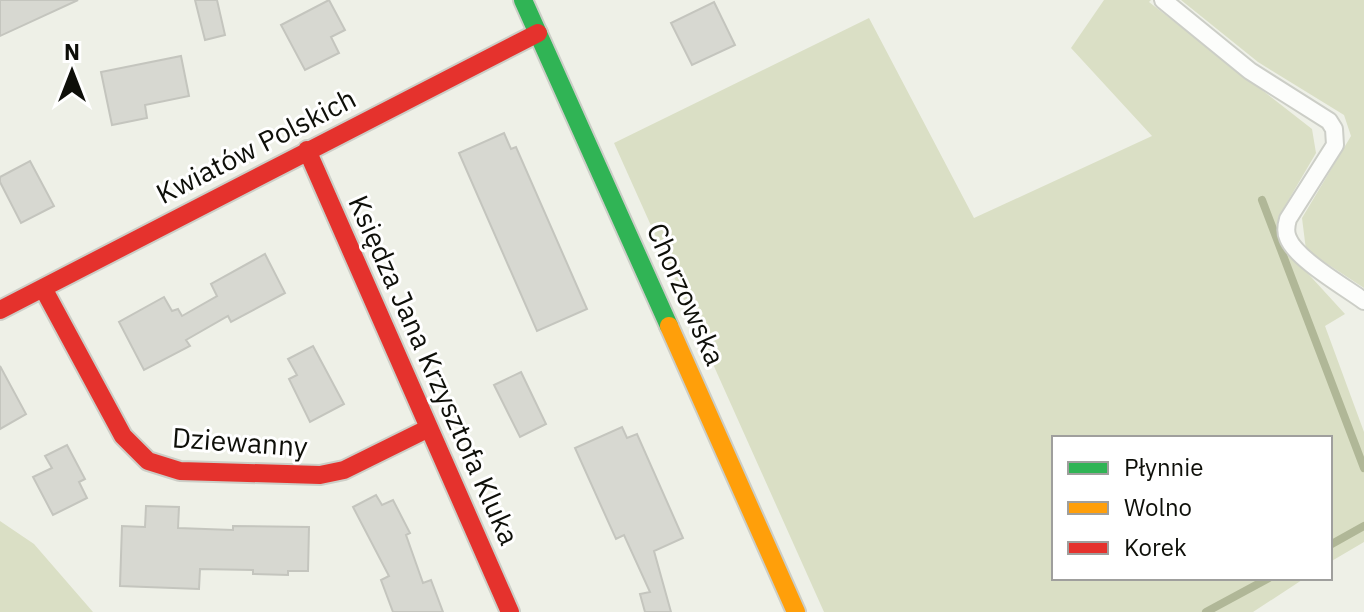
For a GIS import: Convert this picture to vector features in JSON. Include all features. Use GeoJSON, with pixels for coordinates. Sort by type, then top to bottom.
{"type":"FeatureCollection","features":[{"type":"Feature","properties":{"kind":"street","name":"Chorzowska"},"geometry":{"type":"LineString","coordinates":[[523,0],[796,612]]}},
{"type":"Feature","properties":{"kind":"street","name":"Kwiatów Polskich"},"geometry":{"type":"LineString","coordinates":[[0,310],[538,33]]}},
{"type":"Feature","properties":{"kind":"street","name":"Księdza Jana Krzysztofa Kluka"},"geometry":{"type":"LineString","coordinates":[[307,150],[510,612]]}},
{"type":"Feature","properties":{"kind":"street","name":"Dziewanny"},"geometry":{"type":"LineString","coordinates":[[43,288],[123,436],[135,451],[163,467],[180,471],[320,475],[344,470],[427,429]]}},
{"type":"Feature","properties":{"kind":"lane"},"geometry":{"type":"LineString","coordinates":[[1163,0],[1250,71],[1329,121],[1334,129],[1335,145],[1288,219],[1288,241],[1297,252],[1364,301]]}},
{"type":"Feature","properties":{"kind":"green space"},"geometry":{"type":"Polygon","coordinates":[[[1104,0],[1151,0],[1149,2],[1312,129],[1316,153],[1278,218],[1291,255],[1345,314],[1325,326],[1364,432],[1364,542],[1332,561],[1332,436],[1052,436],[1052,580],[1302,580],[1253,612],[824,612],[614,143],[869,18],[974,218],[1152,136],[1071,48],[1104,0]]]}},
{"type":"Feature","properties":{"kind":"green space"},"geometry":{"type":"Polygon","coordinates":[[[1181,0],[1364,0],[1364,288],[1306,250],[1302,218],[1351,136],[1344,115],[1258,62],[1181,0]]]}},
{"type":"Feature","properties":{"kind":"green space"},"geometry":{"type":"Polygon","coordinates":[[[0,521],[34,544],[93,612],[0,612],[0,521]]]}},
{"type":"Feature","properties":{"kind":"building"},"geometry":{"type":"Polygon","coordinates":[[[0,0],[78,0],[0,36],[0,0]]]}},
{"type":"Feature","properties":{"kind":"building"},"geometry":{"type":"Polygon","coordinates":[[[195,0],[217,0],[225,35],[205,40],[195,0]]]}},
{"type":"Feature","properties":{"kind":"building"},"geometry":{"type":"Polygon","coordinates":[[[329,0],[345,30],[331,37],[339,53],[305,70],[281,25],[329,0]]]}},
{"type":"Feature","properties":{"kind":"building"},"geometry":{"type":"Polygon","coordinates":[[[714,2],[735,45],[692,65],[671,23],[714,2]]]}},
{"type":"Feature","properties":{"kind":"building"},"geometry":{"type":"Polygon","coordinates":[[[181,56],[189,96],[145,105],[147,118],[112,125],[101,72],[181,56]]]}},
{"type":"Feature","properties":{"kind":"building"},"geometry":{"type":"Polygon","coordinates":[[[504,133],[511,149],[516,147],[587,309],[537,331],[459,153],[504,133]]]}},
{"type":"Feature","properties":{"kind":"building"},"geometry":{"type":"Polygon","coordinates":[[[30,161],[54,206],[21,223],[0,177],[30,161]]]}},
{"type":"Feature","properties":{"kind":"building"},"geometry":{"type":"Polygon","coordinates":[[[265,254],[285,293],[231,322],[228,316],[186,340],[190,346],[144,370],[119,322],[164,297],[172,311],[178,309],[182,316],[217,296],[211,284],[265,254]]]}},
{"type":"Feature","properties":{"kind":"building"},"geometry":{"type":"Polygon","coordinates":[[[313,346],[344,404],[310,422],[289,379],[297,375],[288,359],[313,346]]]}},
{"type":"Feature","properties":{"kind":"building"},"geometry":{"type":"Polygon","coordinates":[[[0,366],[26,414],[0,429],[0,366]]]}},
{"type":"Feature","properties":{"kind":"building"},"geometry":{"type":"Polygon","coordinates":[[[521,372],[546,424],[520,437],[494,385],[521,372]]]}},
{"type":"Feature","properties":{"kind":"building"},"geometry":{"type":"Polygon","coordinates":[[[622,427],[627,438],[637,434],[683,538],[654,551],[671,612],[645,612],[640,594],[650,592],[624,535],[616,539],[575,448],[622,427]]]}},
{"type":"Feature","properties":{"kind":"building"},"geometry":{"type":"Polygon","coordinates":[[[67,445],[85,479],[79,482],[87,498],[53,515],[33,477],[52,468],[45,456],[67,445]]]}},
{"type":"Feature","properties":{"kind":"building"},"geometry":{"type":"Polygon","coordinates":[[[376,495],[382,505],[393,500],[410,533],[406,535],[423,583],[431,580],[443,612],[393,612],[381,580],[389,576],[353,507],[376,495]]]}},
{"type":"Feature","properties":{"kind":"building"},"geometry":{"type":"Polygon","coordinates":[[[146,506],[179,507],[178,528],[233,530],[233,526],[309,527],[308,571],[288,571],[288,575],[253,574],[253,570],[200,569],[199,589],[120,586],[122,526],[145,527],[146,506]]]}},
{"type":"Feature","properties":{"kind":"waterway"},"geometry":{"type":"LineString","coordinates":[[1262,200],[1364,468]]}},
{"type":"Feature","properties":{"kind":"waterway"},"geometry":{"type":"LineString","coordinates":[[1332,544],[1364,526]]}},
{"type":"Feature","properties":{"kind":"waterway"},"geometry":{"type":"LineString","coordinates":[[1206,612],[1265,580]]}},
{"type":"Feature","properties":{"kind":"traffic: fast"},"geometry":{"type":"LineString","coordinates":[[523,0],[669,326]]}},
{"type":"Feature","properties":{"kind":"traffic: slow"},"geometry":{"type":"LineString","coordinates":[[669,326],[796,612]]}},
{"type":"Feature","properties":{"kind":"traffic: jam"},"geometry":{"type":"LineString","coordinates":[[0,310],[538,33]]}},
{"type":"Feature","properties":{"kind":"traffic: jam"},"geometry":{"type":"LineString","coordinates":[[307,150],[510,612]]}},
{"type":"Feature","properties":{"kind":"traffic: jam"},"geometry":{"type":"LineString","coordinates":[[43,288],[123,436],[148,461],[180,471],[320,475],[344,470],[427,429]]}}]}
